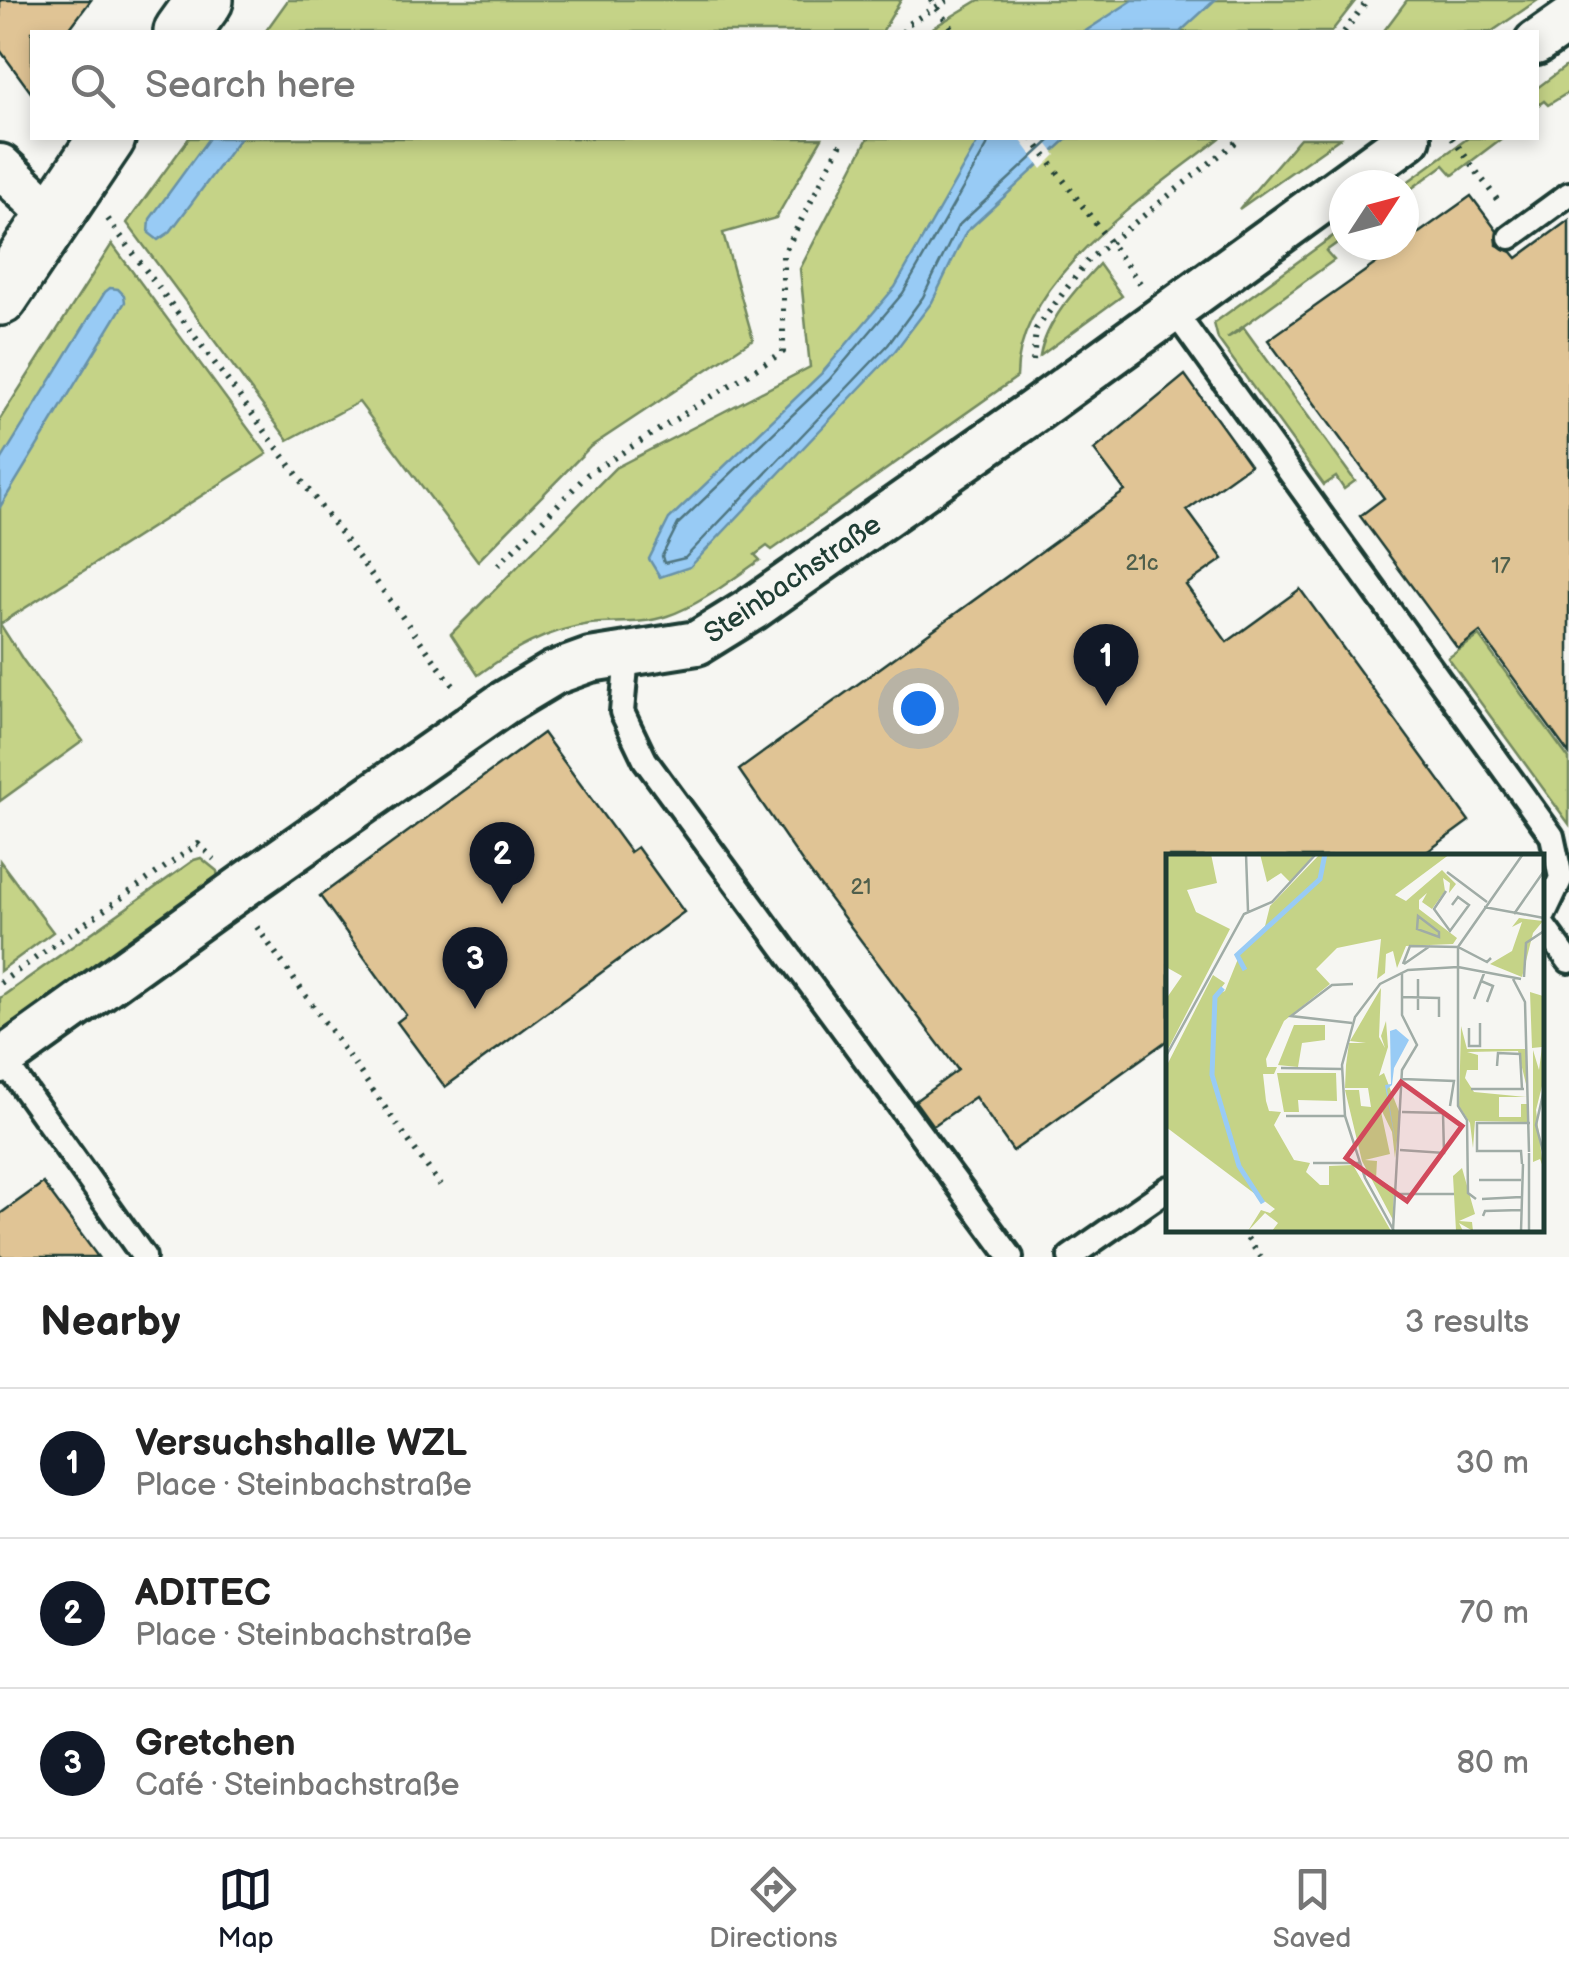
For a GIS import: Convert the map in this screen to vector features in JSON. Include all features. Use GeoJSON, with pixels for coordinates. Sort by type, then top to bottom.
{"type":"FeatureCollection","features":[{"type":"Feature","properties":{"kind":"street"},"geometry":{"type":"LineString","coordinates":[[183,30],[205,0]]}},
{"type":"Feature","properties":{"kind":"street"},"geometry":{"type":"LineString","coordinates":[[1539,41],[1569,20]]}},
{"type":"Feature","properties":{"kind":"street"},"geometry":{"type":"LineString","coordinates":[[0,297],[106,140]]}},
{"type":"Feature","properties":{"kind":"street","name":"Steinbachstraße"},"geometry":{"type":"LineString","coordinates":[[1,1060],[479,721],[554,673],[590,660],[697,644],[752,609],[1406,140]]}},
{"type":"Feature","properties":{"kind":"street"},"geometry":{"type":"LineString","coordinates":[[0,166],[52,215]]}},
{"type":"Feature","properties":{"kind":"lane"},"geometry":{"type":"LineString","coordinates":[[1515,234],[1569,194]]}},
{"type":"Feature","properties":{"kind":"lane"},"geometry":{"type":"LineString","coordinates":[[1173,310],[1552,836],[1561,878],[1544,916]]}},
{"type":"Feature","properties":{"kind":"lane"},"geometry":{"type":"LineString","coordinates":[[627,655],[622,712],[645,760],[1011,1257]]}},
{"type":"Feature","properties":{"kind":"lane"},"geometry":{"type":"LineString","coordinates":[[1544,924],[1569,961]]}},
{"type":"Feature","properties":{"kind":"lane"},"geometry":{"type":"LineString","coordinates":[[1,1060],[144,1257]]}},
{"type":"Feature","properties":{"kind":"lane"},"geometry":{"type":"LineString","coordinates":[[1070,1257],[1166,1190]]}},
{"type":"Feature","properties":{"kind":"path"},"geometry":{"type":"LineString","coordinates":[[904,30],[933,4],[948,0]]}},
{"type":"Feature","properties":{"kind":"path"},"geometry":{"type":"LineString","coordinates":[[1346,30],[1368,0]]}},
{"type":"Feature","properties":{"kind":"path"},"geometry":{"type":"LineString","coordinates":[[933,4],[952,30]]}},
{"type":"Feature","properties":{"kind":"path"},"geometry":{"type":"LineString","coordinates":[[498,565],[588,474],[783,352],[783,256],[843,140]]}},
{"type":"Feature","properties":{"kind":"path"},"geometry":{"type":"LineString","coordinates":[[1033,140],[1106,239]]}},
{"type":"Feature","properties":{"kind":"path"},"geometry":{"type":"LineString","coordinates":[[1034,410],[1030,384],[1036,329],[1106,239],[1237,140]]}},
{"type":"Feature","properties":{"kind":"path"},"geometry":{"type":"LineString","coordinates":[[1456,144],[1515,234]]}},
{"type":"Feature","properties":{"kind":"path"},"geometry":{"type":"LineString","coordinates":[[118,231],[479,721]]}},
{"type":"Feature","properties":{"kind":"path"},"geometry":{"type":"LineString","coordinates":[[0,983],[198,844],[238,890],[440,1185]]}},
{"type":"Feature","properties":{"kind":"path"},"geometry":{"type":"LineString","coordinates":[[1242,1232],[1261,1257]]}},
{"type":"Feature","properties":{"kind":"green space"},"geometry":{"type":"Polygon","coordinates":[[[288,0],[901,0],[883,30],[266,30],[288,0]]]}},
{"type":"Feature","properties":{"kind":"green space"},"geometry":{"type":"Polygon","coordinates":[[[979,0],[1356,0],[1333,30],[929,30],[979,0]]]}},
{"type":"Feature","properties":{"kind":"green space"},"geometry":{"type":"Polygon","coordinates":[[[1407,0],[1538,0],[1494,30],[1384,30],[1407,0]]]}},
{"type":"Feature","properties":{"kind":"green space"},"geometry":{"type":"Polygon","coordinates":[[[1569,64],[1569,92],[1548,105],[1544,101],[1539,105],[1539,86],[1569,64]]]}},
{"type":"Feature","properties":{"kind":"green space"},"geometry":{"type":"Polygon","coordinates":[[[188,140],[821,140],[776,218],[723,233],[753,339],[590,447],[478,561],[359,402],[288,440],[127,223],[188,140]]]}},
{"type":"Feature","properties":{"kind":"green space"},"geometry":{"type":"Polygon","coordinates":[[[867,140],[1217,140],[1125,212],[1063,272],[1039,306],[1023,341],[1017,377],[772,550],[767,546],[755,555],[760,560],[691,605],[658,619],[590,624],[559,631],[517,649],[478,675],[451,634],[615,468],[810,367],[800,269],[867,140]]]}},
{"type":"Feature","properties":{"kind":"green space"},"geometry":{"type":"Polygon","coordinates":[[[1298,140],[1337,140],[1239,209],[1298,140]]]}},
{"type":"Feature","properties":{"kind":"green space"},"geometry":{"type":"Polygon","coordinates":[[[1465,140],[1499,140],[1453,175],[1444,165],[1419,183],[1419,173],[1465,140]]]}},
{"type":"Feature","properties":{"kind":"green space"},"geometry":{"type":"Polygon","coordinates":[[[1329,239],[1326,251],[1329,260],[1334,260],[1227,338],[1244,328],[1355,481],[1344,489],[1336,477],[1324,485],[1218,339],[1214,323],[1329,239]]]}},
{"type":"Feature","properties":{"kind":"green space"},"geometry":{"type":"Polygon","coordinates":[[[112,244],[267,454],[0,624],[0,419],[112,244]]]}},
{"type":"Feature","properties":{"kind":"green space"},"geometry":{"type":"Polygon","coordinates":[[[1099,264],[1122,296],[1040,356],[1055,318],[1099,264]]]}},
{"type":"Feature","properties":{"kind":"green space"},"geometry":{"type":"Polygon","coordinates":[[[0,624],[83,741],[0,801],[0,624]]]}},
{"type":"Feature","properties":{"kind":"green space"},"geometry":{"type":"Polygon","coordinates":[[[1479,636],[1569,759],[1569,824],[1448,658],[1479,636]]]}},
{"type":"Feature","properties":{"kind":"green space"},"geometry":{"type":"Polygon","coordinates":[[[201,858],[217,871],[218,878],[0,1033],[0,998],[201,858]]]}},
{"type":"Feature","properties":{"kind":"green space"},"geometry":{"type":"Polygon","coordinates":[[[0,861],[53,932],[0,971],[0,861]]]}},
{"type":"Feature","properties":{"kind":"water"},"geometry":{"type":"Polygon","coordinates":[[[1133,0],[1215,0],[1182,30],[1087,30],[1133,0]]]}},
{"type":"Feature","properties":{"kind":"water"},"geometry":{"type":"Polygon","coordinates":[[[208,140],[239,140],[170,232],[158,240],[149,233],[150,219],[208,140]]]}},
{"type":"Feature","properties":{"kind":"water"},"geometry":{"type":"Polygon","coordinates":[[[979,140],[1066,140],[966,232],[932,302],[895,351],[690,567],[660,577],[649,559],[669,519],[822,373],[895,287],[979,140]]]}},
{"type":"Feature","properties":{"kind":"water"},"geometry":{"type":"Polygon","coordinates":[[[110,288],[118,289],[125,302],[0,507],[0,462],[110,288]]]}},
{"type":"Feature","properties":{"kind":"pier"},"geometry":{"type":"Polygon","coordinates":[[[1020,140],[1045,140],[1056,155],[1042,169],[1020,140]]]}},
{"type":"Feature","properties":{"kind":"building"},"geometry":{"type":"Polygon","coordinates":[[[0,0],[91,0],[68,30],[30,30],[30,91],[0,50],[0,0]]]}},
{"type":"Feature","properties":{"kind":"building"},"geometry":{"type":"Polygon","coordinates":[[[1471,196],[1497,231],[1497,245],[1517,258],[1569,220],[1569,754],[1480,632],[1458,649],[1360,516],[1384,498],[1268,340],[1381,260],[1419,260],[1419,233],[1471,196]]]}},
{"type":"Feature","properties":{"kind":"building"},"geometry":{"type":"Polygon","coordinates":[[[1185,375],[1250,465],[1187,510],[1223,559],[1186,585],[1227,642],[1300,589],[1469,821],[1424,854],[1166,854],[1166,1041],[1013,1151],[975,1097],[933,1126],[915,1101],[958,1070],[803,863],[739,770],[1125,491],[1094,450],[1185,375]]]}},
{"type":"Feature","properties":{"kind":"building"},"geometry":{"type":"Polygon","coordinates":[[[543,733],[630,852],[637,847],[684,912],[445,1087],[397,1022],[406,1015],[320,896],[543,733]]]}},
{"type":"Feature","properties":{"kind":"building"},"geometry":{"type":"Polygon","coordinates":[[[43,1183],[98,1257],[0,1257],[0,1214],[43,1183]]]}},
{"type":"Feature","properties":{"kind":"place","name":"Versuchshalle WZL"},"geometry":{"type":"Point","coordinates":[1106,706]}},
{"type":"Feature","properties":{"kind":"place","name":"ADITEC"},"geometry":{"type":"Point","coordinates":[502,904]}},
{"type":"Feature","properties":{"kind":"place","name":"Gretchen"},"geometry":{"type":"Point","coordinates":[475,1009]}}]}
